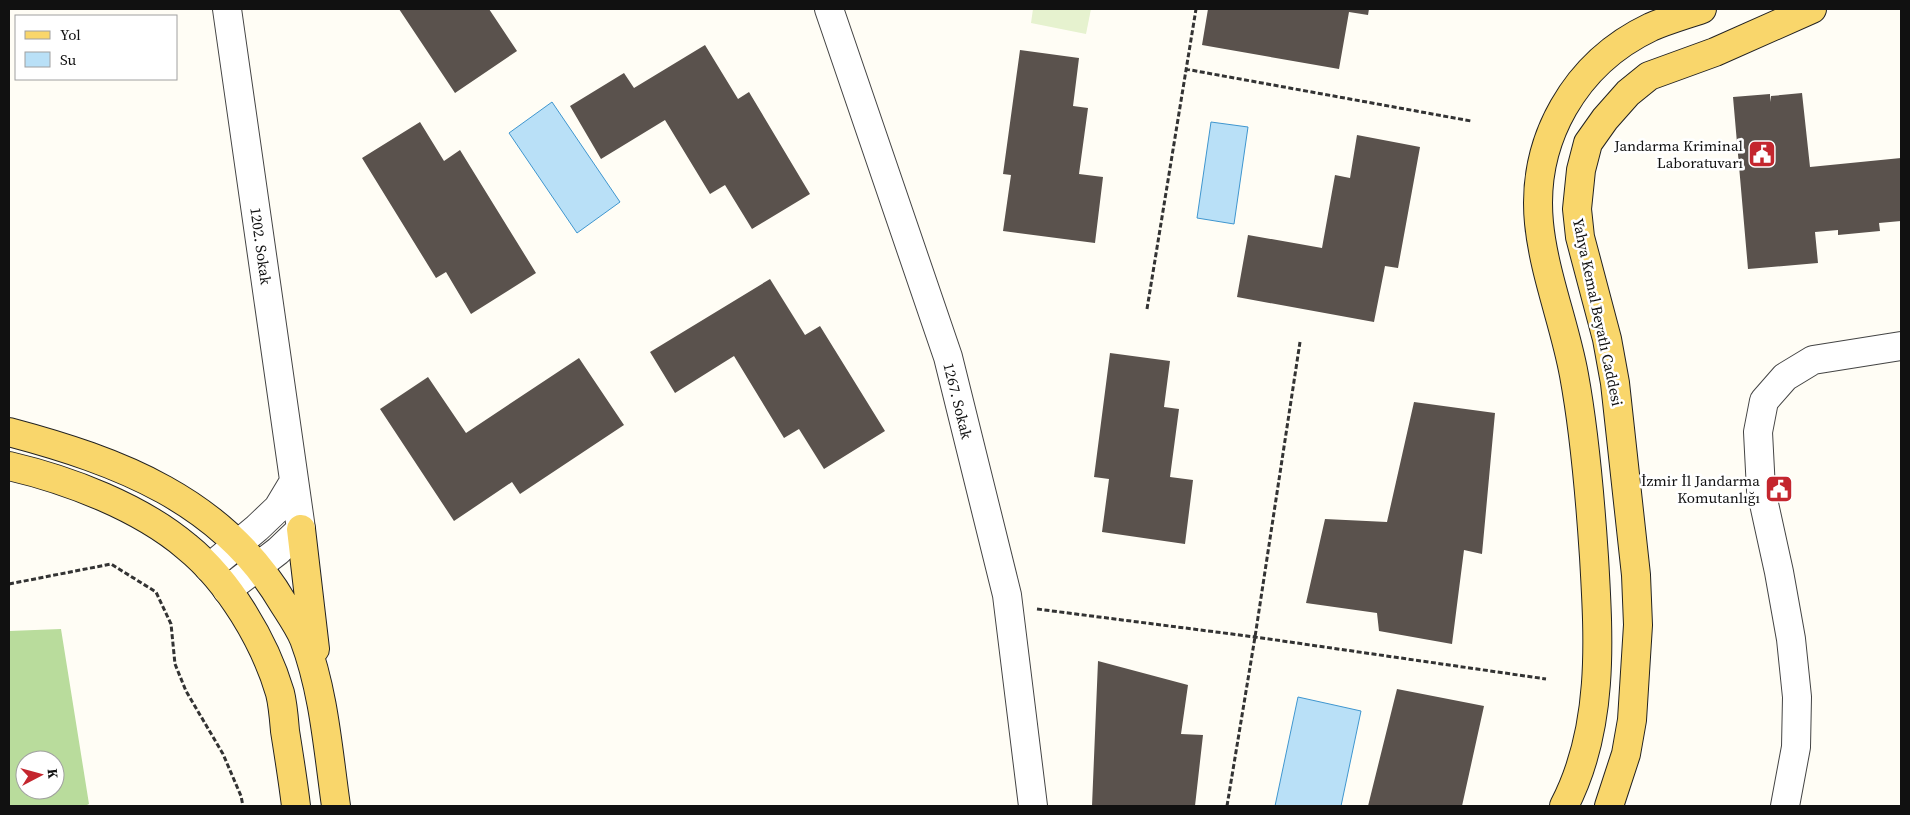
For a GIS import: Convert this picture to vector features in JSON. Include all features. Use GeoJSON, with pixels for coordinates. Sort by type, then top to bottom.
{"type":"FeatureCollection","features":[{"type":"Feature","properties":{"kind":"main road"},"geometry":{"type":"LineString","coordinates":[[1564,806],[1589,738],[1598,666],[1598,624],[1587,466],[1574,374],[1544,255],[1539,223],[1538,186],[1544,156],[1554,126],[1568,99],[1591,69],[1651,27],[1702,9]]}},
{"type":"Feature","properties":{"kind":"main road","name":"Yahya Kemal Beyatlı Caddesi"},"geometry":{"type":"LineString","coordinates":[[1609,806],[1626,754],[1632,720],[1638,626],[1636,575],[1615,383],[1607,339],[1580,237],[1577,209],[1581,170],[1588,144],[1605,119],[1628,94],[1649,76],[1715,52],[1812,9]]}},
{"type":"Feature","properties":{"kind":"main road"},"geometry":{"type":"LineString","coordinates":[[9,432],[96,457],[138,476],[195,508],[222,527],[269,578],[303,637],[316,679],[323,717]]}},
{"type":"Feature","properties":{"kind":"main road"},"geometry":{"type":"LineString","coordinates":[[9,466],[39,473],[104,497],[133,511],[187,546],[209,568],[245,617],[259,643],[280,694],[296,806]]}},
{"type":"Feature","properties":{"kind":"main road"},"geometry":{"type":"LineString","coordinates":[[301,529],[323,717],[336,806]]}},
{"type":"Feature","properties":{"kind":"street","name":"1202. Sokak"},"geometry":{"type":"LineString","coordinates":[[227,9],[301,529]]}},
{"type":"Feature","properties":{"kind":"street","name":"1267. Sokak"},"geometry":{"type":"LineString","coordinates":[[829,9],[948,357],[1007,595],[1032,806]]}},
{"type":"Feature","properties":{"kind":"street"},"geometry":{"type":"LineString","coordinates":[[1785,806],[1796,747],[1797,697],[1789,629],[1761,490],[1758,432],[1764,401],[1785,377],[1814,360],[1901,346]]}},
{"type":"Feature","properties":{"kind":"street"},"geometry":{"type":"LineString","coordinates":[[209,568],[278,508],[293,483]]}},
{"type":"Feature","properties":{"kind":"street"},"geometry":{"type":"LineString","coordinates":[[227,590],[278,551],[301,529]]}},
{"type":"Feature","properties":{"kind":"path"},"geometry":{"type":"LineString","coordinates":[[1147,309],[1184,69],[1196,9]]}},
{"type":"Feature","properties":{"kind":"path"},"geometry":{"type":"LineString","coordinates":[[1184,69],[1472,121]]}},
{"type":"Feature","properties":{"kind":"path"},"geometry":{"type":"LineString","coordinates":[[1227,806],[1300,342]]}},
{"type":"Feature","properties":{"kind":"path"},"geometry":{"type":"LineString","coordinates":[[9,584],[111,564],[156,592],[171,624],[175,664],[186,691],[223,754],[241,796],[243,806]]}},
{"type":"Feature","properties":{"kind":"path"},"geometry":{"type":"LineString","coordinates":[[1037,609],[1255,637],[1546,679]]}},
{"type":"Feature","properties":{"kind":"green space"},"geometry":{"type":"Polygon","coordinates":[[[1033,9],[1091,9],[1086,34],[1031,23],[1033,9]]]}},
{"type":"Feature","properties":{"kind":"green space"},"geometry":{"type":"Polygon","coordinates":[[[61,629],[89,804],[85,806],[9,806],[9,631],[61,629]]]}},
{"type":"Feature","properties":{"kind":"water"},"geometry":{"type":"Polygon","coordinates":[[[552,102],[620,202],[577,233],[509,133],[552,102]]]}},
{"type":"Feature","properties":{"kind":"water"},"geometry":{"type":"Polygon","coordinates":[[[1211,122],[1248,127],[1234,224],[1197,218],[1211,122]]]}},
{"type":"Feature","properties":{"kind":"water"},"geometry":{"type":"Polygon","coordinates":[[[1298,697],[1361,711],[1341,806],[1275,806],[1298,697]]]}},
{"type":"Feature","properties":{"kind":"building"},"geometry":{"type":"Polygon","coordinates":[[[399,9],[489,9],[517,51],[455,93],[399,9]]]}},
{"type":"Feature","properties":{"kind":"building"},"geometry":{"type":"Polygon","coordinates":[[[1208,9],[1369,9],[1368,15],[1349,12],[1339,69],[1202,45],[1208,9]]]}},
{"type":"Feature","properties":{"kind":"building"},"geometry":{"type":"Polygon","coordinates":[[[705,45],[738,99],[749,92],[810,194],[752,229],[725,185],[710,194],[665,120],[601,159],[570,106],[624,73],[634,88],[705,45]]]}},
{"type":"Feature","properties":{"kind":"building"},"geometry":{"type":"Polygon","coordinates":[[[1020,50],[1079,58],[1073,106],[1088,108],[1079,174],[1103,177],[1095,243],[1003,231],[1011,175],[1003,174],[1020,50]]]}},
{"type":"Feature","properties":{"kind":"building"},"geometry":{"type":"Polygon","coordinates":[[[1802,93],[1810,167],[1901,158],[1901,221],[1879,223],[1880,231],[1838,235],[1838,230],[1815,232],[1818,263],[1748,269],[1733,97],[1770,94],[1770,102],[1771,96],[1802,93]]]}},
{"type":"Feature","properties":{"kind":"building"},"geometry":{"type":"Polygon","coordinates":[[[420,122],[444,161],[460,150],[536,273],[471,314],[446,272],[436,278],[362,158],[420,122]]]}},
{"type":"Feature","properties":{"kind":"building"},"geometry":{"type":"Polygon","coordinates":[[[1357,135],[1420,147],[1398,268],[1385,266],[1374,322],[1237,297],[1248,235],[1322,248],[1335,175],[1350,178],[1357,135]]]}},
{"type":"Feature","properties":{"kind":"building"},"geometry":{"type":"Polygon","coordinates":[[[770,279],[805,335],[820,326],[885,431],[824,469],[799,429],[784,438],[734,356],[675,393],[650,352],[770,279]]]}},
{"type":"Feature","properties":{"kind":"building"},"geometry":{"type":"Polygon","coordinates":[[[1110,353],[1170,361],[1164,407],[1179,409],[1170,477],[1193,480],[1185,544],[1102,532],[1109,479],[1094,477],[1110,353]]]}},
{"type":"Feature","properties":{"kind":"building"},"geometry":{"type":"Polygon","coordinates":[[[579,358],[624,425],[520,494],[512,482],[454,521],[380,409],[428,377],[466,433],[579,358]]]}},
{"type":"Feature","properties":{"kind":"building"},"geometry":{"type":"Polygon","coordinates":[[[1414,402],[1495,413],[1482,554],[1464,550],[1452,644],[1379,631],[1377,613],[1306,603],[1325,519],[1387,522],[1414,402]]]}},
{"type":"Feature","properties":{"kind":"building"},"geometry":{"type":"Polygon","coordinates":[[[1098,661],[1188,685],[1181,734],[1203,735],[1195,806],[1092,806],[1098,661]]]}},
{"type":"Feature","properties":{"kind":"building"},"geometry":{"type":"Polygon","coordinates":[[[1397,689],[1484,706],[1462,806],[1368,806],[1397,689]]]}},
{"type":"Feature","properties":{"kind":"place","name":"Jandarma Kriminal Laboratuvarı"},"geometry":{"type":"Point","coordinates":[1762,154]}},
{"type":"Feature","properties":{"kind":"place","name":"İzmir İl Jandarma Komutanlığı"},"geometry":{"type":"Point","coordinates":[1779,489]}}]}
